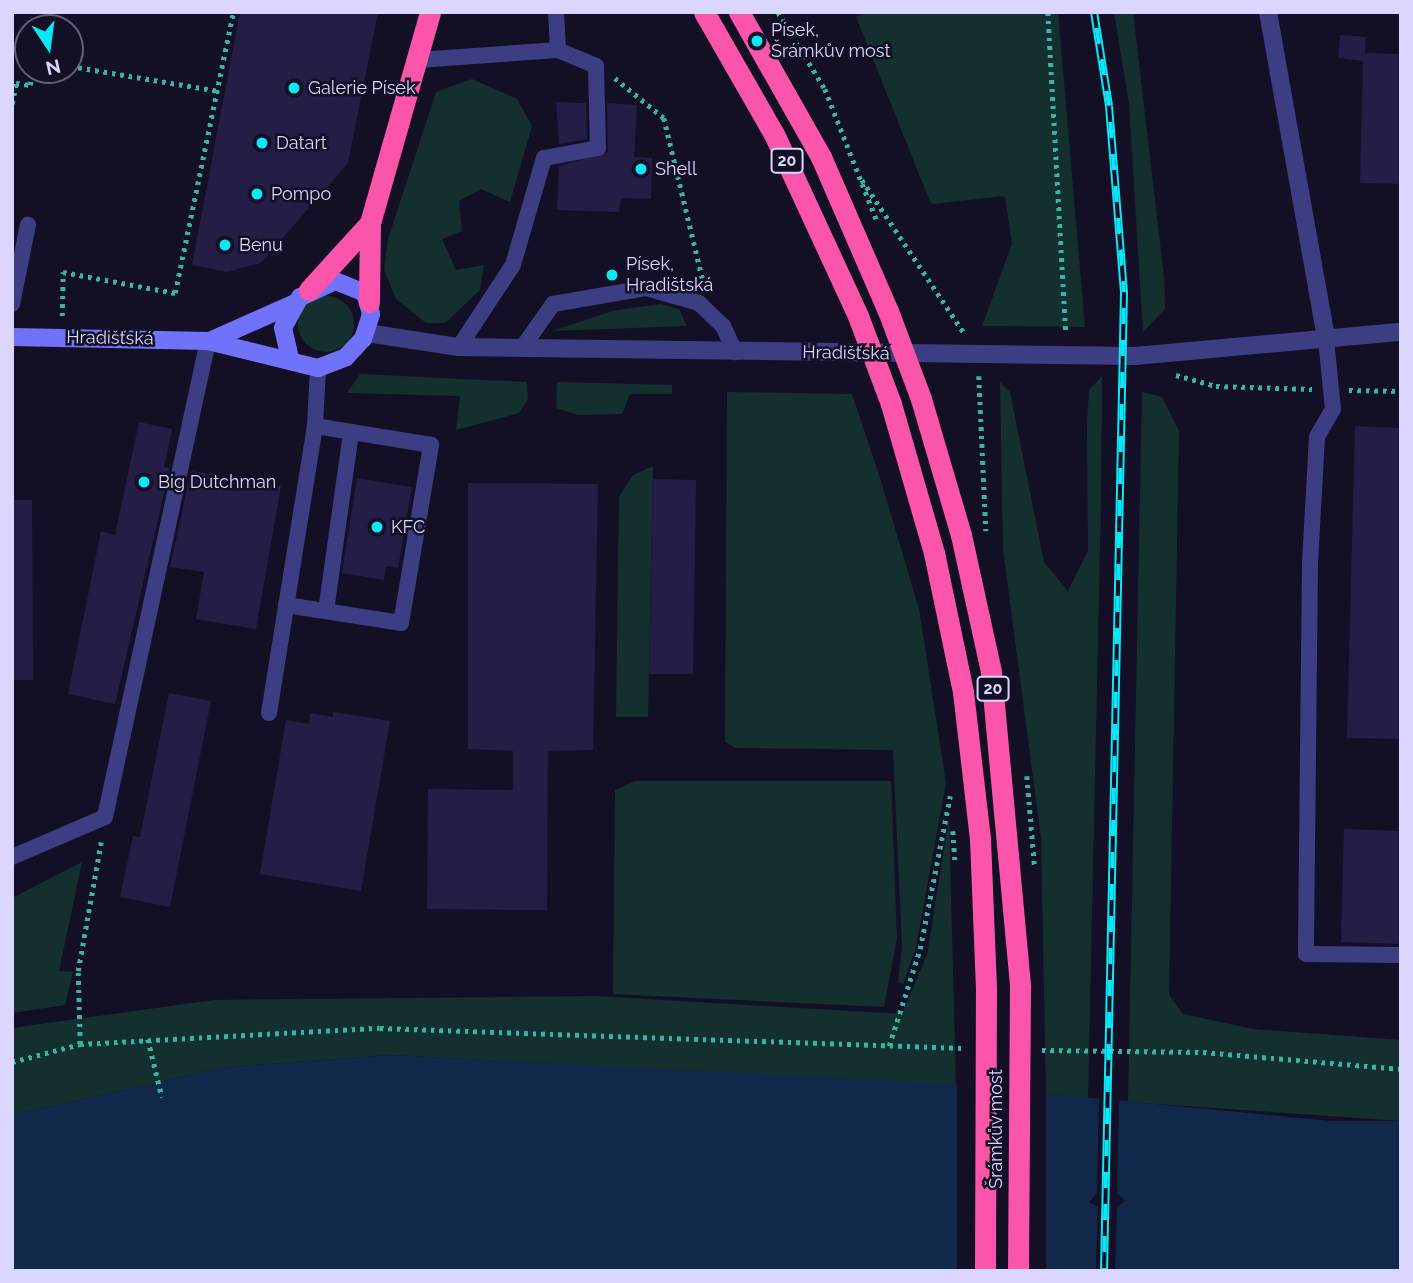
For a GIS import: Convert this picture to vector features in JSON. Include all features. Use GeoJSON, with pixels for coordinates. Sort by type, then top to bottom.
{"type":"FeatureCollection","features":[{"type":"Feature","properties":{"kind":"highway"},"geometry":{"type":"LineString","coordinates":[[369,302],[370,223],[430,12]]}},
{"type":"Feature","properties":{"kind":"highway","name":"Šrámkův most"},"geometry":{"type":"LineString","coordinates":[[704,12],[774,134],[858,316],[891,404],[934,553],[963,692],[979,839],[986,990],[985,1271]]}},
{"type":"Feature","properties":{"kind":"highway","name":"Šrámkův most"},"geometry":{"type":"LineString","coordinates":[[739,12],[821,157],[888,311],[921,399],[961,535],[991,672],[1020,987],[1018,1271]]}},
{"type":"Feature","properties":{"kind":"highway"},"geometry":{"type":"LineString","coordinates":[[302,297],[370,223]]}},
{"type":"Feature","properties":{"kind":"street"},"geometry":{"type":"LineString","coordinates":[[1268,12],[1326,339]]}},
{"type":"Feature","properties":{"kind":"street","name":"Hradišťská"},"geometry":{"type":"LineString","coordinates":[[208,341],[302,297],[344,281],[359,286],[369,302]]}},
{"type":"Feature","properties":{"kind":"street"},"geometry":{"type":"LineString","coordinates":[[290,359],[282,335],[302,297]]}},
{"type":"Feature","properties":{"kind":"street"},"geometry":{"type":"LineString","coordinates":[[318,368],[346,357],[366,333],[369,302]]}},
{"type":"Feature","properties":{"kind":"street","name":"Hradišťská"},"geometry":{"type":"LineString","coordinates":[[366,333],[460,346],[522,348],[1067,355],[1214,352],[1401,332]]}},
{"type":"Feature","properties":{"kind":"street","name":"Hradišťská"},"geometry":{"type":"LineString","coordinates":[[12,337],[208,341],[318,368]]}},
{"type":"Feature","properties":{"kind":"lane"},"geometry":{"type":"LineString","coordinates":[[556,12],[558,50]]}},
{"type":"Feature","properties":{"kind":"lane"},"geometry":{"type":"LineString","coordinates":[[418,60],[558,50],[596,66],[598,148],[544,159],[513,265],[460,346]]}},
{"type":"Feature","properties":{"kind":"lane"},"geometry":{"type":"LineString","coordinates":[[12,304],[27,225]]}},
{"type":"Feature","properties":{"kind":"lane"},"geometry":{"type":"LineString","coordinates":[[522,348],[553,304],[599,293],[646,288],[699,303],[723,326],[735,352]]}},
{"type":"Feature","properties":{"kind":"lane"},"geometry":{"type":"LineString","coordinates":[[1326,339],[1333,409],[1317,437],[1310,562],[1306,954],[1401,955]]}},
{"type":"Feature","properties":{"kind":"lane"},"geometry":{"type":"LineString","coordinates":[[12,857],[106,817],[208,341]]}},
{"type":"Feature","properties":{"kind":"lane"},"geometry":{"type":"LineString","coordinates":[[269,712],[315,426],[318,368]]}},
{"type":"Feature","properties":{"kind":"lane"},"geometry":{"type":"LineString","coordinates":[[286,605],[401,623],[431,445],[315,426]]}},
{"type":"Feature","properties":{"kind":"lane"},"geometry":{"type":"LineString","coordinates":[[326,611],[351,432]]}},
{"type":"Feature","properties":{"kind":"path"},"geometry":{"type":"LineString","coordinates":[[61,305],[63,272],[175,293],[219,91],[233,12]]}},
{"type":"Feature","properties":{"kind":"path"},"geometry":{"type":"LineString","coordinates":[[778,12],[825,89],[880,229]]}},
{"type":"Feature","properties":{"kind":"path"},"geometry":{"type":"LineString","coordinates":[[1048,12],[1067,355]]}},
{"type":"Feature","properties":{"kind":"path"},"geometry":{"type":"LineString","coordinates":[[596,66],[664,118],[706,277],[699,303]]}},
{"type":"Feature","properties":{"kind":"path"},"geometry":{"type":"LineString","coordinates":[[84,68],[219,91]]}},
{"type":"Feature","properties":{"kind":"path"},"geometry":{"type":"LineString","coordinates":[[12,104],[16,84]]}},
{"type":"Feature","properties":{"kind":"path"},"geometry":{"type":"LineString","coordinates":[[862,180],[978,355],[986,536]]}},
{"type":"Feature","properties":{"kind":"path"},"geometry":{"type":"LineString","coordinates":[[1172,374],[1216,386],[1401,391]]}},
{"type":"Feature","properties":{"kind":"path"},"geometry":{"type":"LineString","coordinates":[[950,783],[955,865]]}},
{"type":"Feature","properties":{"kind":"path"},"geometry":{"type":"LineString","coordinates":[[889,1046],[893,1021],[920,949],[950,795]]}},
{"type":"Feature","properties":{"kind":"path"},"geometry":{"type":"LineString","coordinates":[[80,1044],[78,971],[106,817]]}},
{"type":"Feature","properties":{"kind":"path"},"geometry":{"type":"LineString","coordinates":[[12,1062],[80,1044],[380,1028],[971,1048]]}},
{"type":"Feature","properties":{"kind":"path"},"geometry":{"type":"LineString","coordinates":[[148,1039],[162,1097]]}},
{"type":"Feature","properties":{"kind":"path"},"geometry":{"type":"LineString","coordinates":[[1026,1050],[1203,1052],[1401,1069]]}},
{"type":"Feature","properties":{"kind":"green space"},"geometry":{"type":"Polygon","coordinates":[[[868,12],[1058,12],[1085,327],[982,326],[1012,244],[1005,196],[931,204],[856,17],[868,12]]]}},
{"type":"Feature","properties":{"kind":"green space"},"geometry":{"type":"Polygon","coordinates":[[[1114,12],[1133,12],[1164,277],[1165,309],[1143,332],[1129,104],[1114,12]]]}},
{"type":"Feature","properties":{"kind":"green space"},"geometry":{"type":"Polygon","coordinates":[[[472,79],[517,99],[532,126],[510,202],[481,189],[459,201],[462,231],[442,239],[456,270],[484,265],[480,290],[445,323],[426,323],[396,299],[384,270],[388,239],[436,92],[472,79]]]}},
{"type":"Feature","properties":{"kind":"green space"},"geometry":{"type":"Polygon","coordinates":[[[326,296],[337,298],[346,304],[352,313],[352,335],[346,344],[337,350],[326,352],[315,350],[306,344],[300,335],[298,324],[300,313],[306,304],[315,298],[326,296]]]}},
{"type":"Feature","properties":{"kind":"green space"},"geometry":{"type":"Polygon","coordinates":[[[660,304],[679,309],[687,326],[552,331],[612,311],[660,304]]]}},
{"type":"Feature","properties":{"kind":"green space"},"geometry":{"type":"Polygon","coordinates":[[[360,374],[527,382],[528,399],[519,413],[456,430],[460,396],[347,393],[360,374]]]}},
{"type":"Feature","properties":{"kind":"green space"},"geometry":{"type":"Polygon","coordinates":[[[1102,376],[1088,1098],[1046,1094],[1041,838],[1003,549],[1000,382],[1010,392],[1044,562],[1068,591],[1088,550],[1089,390],[1102,376]]]}},
{"type":"Feature","properties":{"kind":"green space"},"geometry":{"type":"Polygon","coordinates":[[[557,382],[672,385],[672,394],[630,394],[622,414],[578,415],[556,408],[557,382]]]}},
{"type":"Feature","properties":{"kind":"green space"},"geometry":{"type":"Polygon","coordinates":[[[727,392],[852,394],[919,609],[946,783],[916,947],[903,984],[898,982],[902,947],[893,750],[736,748],[725,742],[727,392]]]}},
{"type":"Feature","properties":{"kind":"green space"},"geometry":{"type":"Polygon","coordinates":[[[1142,392],[1162,397],[1179,431],[1169,995],[1183,1014],[1253,1029],[1401,1040],[1401,1121],[1128,1102],[1142,392]]]}},
{"type":"Feature","properties":{"kind":"green space"},"geometry":{"type":"Polygon","coordinates":[[[653,466],[648,717],[616,717],[619,497],[633,475],[653,466]]]}},
{"type":"Feature","properties":{"kind":"green space"},"geometry":{"type":"Polygon","coordinates":[[[635,781],[891,781],[897,938],[884,1007],[613,994],[615,790],[635,781]]]}},
{"type":"Feature","properties":{"kind":"green space"},"geometry":{"type":"Polygon","coordinates":[[[949,818],[956,1086],[391,1055],[226,1067],[12,1115],[12,1028],[214,1000],[595,996],[902,1014],[927,955],[949,818]]]}},
{"type":"Feature","properties":{"kind":"green space"},"geometry":{"type":"Polygon","coordinates":[[[82,862],[59,971],[73,972],[65,1005],[12,1013],[12,898],[82,862]]]}},
{"type":"Feature","properties":{"kind":"water"},"geometry":{"type":"Polygon","coordinates":[[[391,1055],[934,1083],[1332,1121],[1401,1121],[1401,1271],[12,1271],[12,1115],[226,1067],[391,1055]]]}},
{"type":"Feature","properties":{"kind":"pier"},"geometry":{"type":"Polygon","coordinates":[[[957,1083],[1046,1091],[1046,1271],[957,1271],[957,1083]]]}},
{"type":"Feature","properties":{"kind":"pier"},"geometry":{"type":"Polygon","coordinates":[[[1099,1096],[1119,1097],[1117,1193],[1125,1201],[1117,1207],[1115,1271],[1096,1271],[1098,1207],[1089,1202],[1097,1193],[1099,1096]]]}},
{"type":"Feature","properties":{"kind":"building","name":"Galerie Písek"},"geometry":{"type":"Polygon","coordinates":[[[240,12],[378,12],[348,163],[261,263],[227,272],[192,265],[240,12]]]}},
{"type":"Feature","properties":{"kind":"building"},"geometry":{"type":"Polygon","coordinates":[[[1340,35],[1366,37],[1365,53],[1401,54],[1401,184],[1360,183],[1363,61],[1338,58],[1340,35]]]}},
{"type":"Feature","properties":{"kind":"building"},"geometry":{"type":"Polygon","coordinates":[[[556,102],[586,103],[587,139],[559,144],[556,102]]]}},
{"type":"Feature","properties":{"kind":"building"},"geometry":{"type":"Polygon","coordinates":[[[607,103],[637,105],[634,157],[652,158],[651,199],[621,198],[619,212],[557,210],[559,166],[608,152],[607,103]]]}},
{"type":"Feature","properties":{"kind":"building"},"geometry":{"type":"Polygon","coordinates":[[[139,422],[172,429],[164,467],[170,468],[115,704],[68,694],[101,531],[115,535],[139,422]]]}},
{"type":"Feature","properties":{"kind":"building"},"geometry":{"type":"Polygon","coordinates":[[[1355,426],[1401,428],[1401,739],[1347,738],[1355,426]]]}},
{"type":"Feature","properties":{"kind":"building"},"geometry":{"type":"Polygon","coordinates":[[[191,471],[281,486],[256,629],[196,619],[204,572],[170,567],[191,471]]]}},
{"type":"Feature","properties":{"kind":"building","name":"KFC"},"geometry":{"type":"Polygon","coordinates":[[[357,478],[412,487],[398,568],[386,566],[384,580],[342,573],[357,478]]]}},
{"type":"Feature","properties":{"kind":"building"},"geometry":{"type":"Polygon","coordinates":[[[653,479],[696,480],[693,674],[649,674],[653,479]]]}},
{"type":"Feature","properties":{"kind":"building"},"geometry":{"type":"Polygon","coordinates":[[[468,483],[598,484],[593,750],[548,751],[547,910],[427,909],[428,789],[513,790],[513,751],[468,749],[468,483]]]}},
{"type":"Feature","properties":{"kind":"building"},"geometry":{"type":"Polygon","coordinates":[[[12,500],[32,500],[33,680],[12,680],[12,500]]]}},
{"type":"Feature","properties":{"kind":"building"},"geometry":{"type":"Polygon","coordinates":[[[169,693],[211,701],[170,907],[120,897],[133,836],[140,837],[169,693]]]}},
{"type":"Feature","properties":{"kind":"building"},"geometry":{"type":"Polygon","coordinates":[[[333,712],[390,721],[361,891],[260,874],[286,720],[309,724],[310,713],[333,717],[333,712]]]}},
{"type":"Feature","properties":{"kind":"building"},"geometry":{"type":"Polygon","coordinates":[[[1344,829],[1401,831],[1401,944],[1341,942],[1344,829]]]}},
{"type":"Feature","properties":{"kind":"railway"},"geometry":{"type":"LineString","coordinates":[[1094,12],[1109,106],[1124,292],[1104,1271]]}},
{"type":"Feature","properties":{"kind":"place","name":"Písek, Šrámkův most"},"geometry":{"type":"Point","coordinates":[757,41]}},
{"type":"Feature","properties":{"kind":"place","name":"Galerie Písek"},"geometry":{"type":"Point","coordinates":[294,88]}},
{"type":"Feature","properties":{"kind":"place","name":"Datart"},"geometry":{"type":"Point","coordinates":[262,143]}},
{"type":"Feature","properties":{"kind":"place","name":"Shell"},"geometry":{"type":"Point","coordinates":[641,169]}},
{"type":"Feature","properties":{"kind":"place","name":"Pompo"},"geometry":{"type":"Point","coordinates":[257,194]}},
{"type":"Feature","properties":{"kind":"place","name":"Benu"},"geometry":{"type":"Point","coordinates":[225,245]}},
{"type":"Feature","properties":{"kind":"place","name":"Písek, Hradištská"},"geometry":{"type":"Point","coordinates":[612,275]}},
{"type":"Feature","properties":{"kind":"place","name":"Big Dutchman"},"geometry":{"type":"Point","coordinates":[144,482]}},
{"type":"Feature","properties":{"kind":"place","name":"KFC"},"geometry":{"type":"Point","coordinates":[377,527]}}]}
